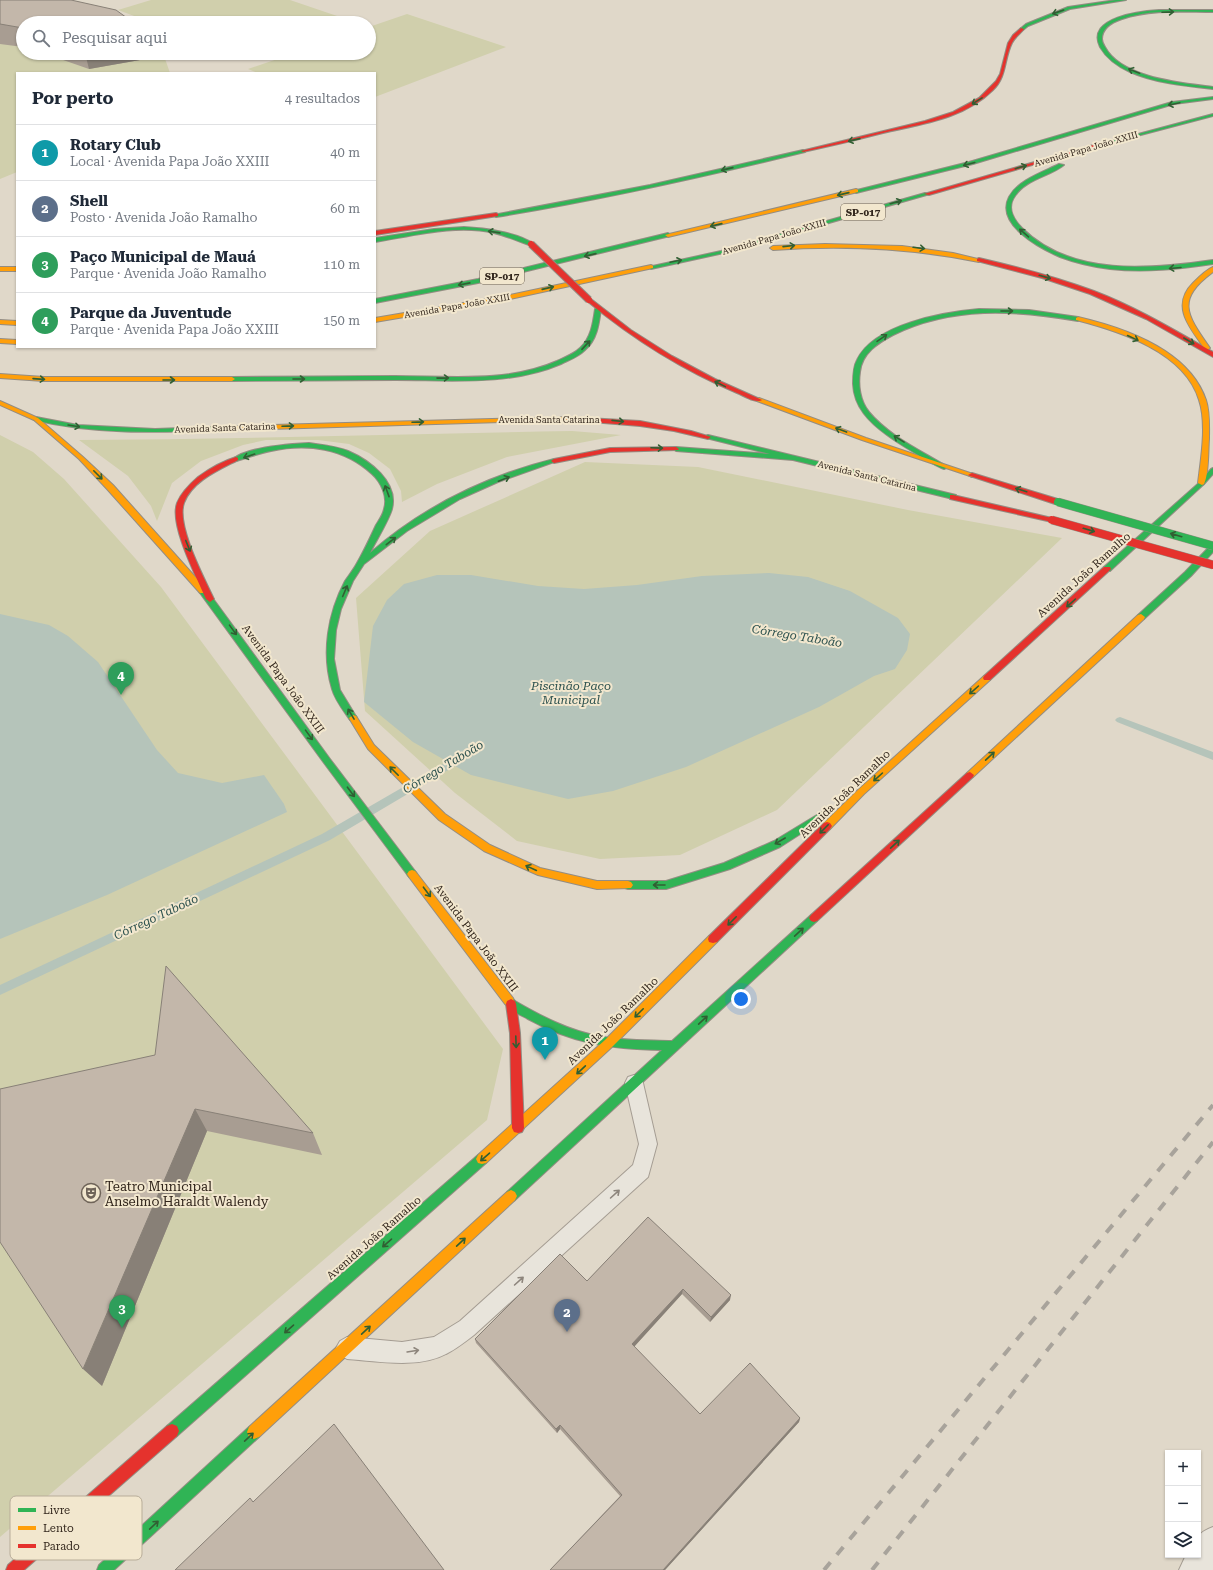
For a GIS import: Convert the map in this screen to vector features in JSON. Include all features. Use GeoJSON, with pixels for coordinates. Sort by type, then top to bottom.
{"type":"FeatureCollection","features":[{"type":"Feature","properties":{"kind":"main road"},"geometry":{"type":"LineString","coordinates":[[376,233],[543,208],[712,172],[940,119],[980,100],[992,89],[1000,80],[1004,69],[1008,44],[1015,34],[1027,25],[1069,8],[1124,0]]}},
{"type":"Feature","properties":{"kind":"main road"},"geometry":{"type":"LineString","coordinates":[[1213,11],[1161,12],[1122,18],[1107,24],[1101,31],[1099,40],[1102,50],[1114,62],[1132,71],[1160,80],[1213,88]]}},
{"type":"Feature","properties":{"kind":"main road","name":"Avenida Papa João XXIII"},"geometry":{"type":"LineString","coordinates":[[376,301],[485,280],[971,163],[1174,103],[1213,98]]}},
{"type":"Feature","properties":{"kind":"main road","name":"Avenida Papa João XXIII"},"geometry":{"type":"LineString","coordinates":[[376,320],[510,297],[722,252],[1092,147],[1213,115]]}},
{"type":"Feature","properties":{"kind":"main road"},"geometry":{"type":"LineString","coordinates":[[1092,147],[1026,184],[1012,196],[1008,209],[1014,224],[1046,249],[1082,261],[1154,270],[1213,262]]}},
{"type":"Feature","properties":{"kind":"main road"},"geometry":{"type":"LineString","coordinates":[[142,1535],[1182,579],[1213,547],[944,467],[754,399],[723,386],[642,342],[598,309],[531,244],[504,233],[484,230],[462,230],[376,240]]}},
{"type":"Feature","properties":{"kind":"main road"},"geometry":{"type":"LineString","coordinates":[[722,252],[794,245],[863,244],[923,248],[965,256],[1058,281],[1108,298],[1158,323],[1213,355]]}},
{"type":"Feature","properties":{"kind":"main road"},"geometry":{"type":"LineString","coordinates":[[0,269],[16,269]]}},
{"type":"Feature","properties":{"kind":"main road"},"geometry":{"type":"LineString","coordinates":[[1213,269],[1197,278],[1189,288],[1184,299],[1184,311],[1189,324],[1213,355]]}},
{"type":"Feature","properties":{"kind":"main road"},"geometry":{"type":"LineString","coordinates":[[0,376],[44,380],[122,380],[451,378],[509,376],[553,366],[579,352],[587,345],[596,331],[599,323],[598,309]]}},
{"type":"Feature","properties":{"kind":"main road"},"geometry":{"type":"LineString","coordinates":[[944,467],[876,424],[866,413],[857,395],[856,369],[860,358],[871,346],[899,328],[943,315],[975,311],[1010,310],[1045,313],[1086,320],[1130,336],[1155,348],[1180,365],[1199,390],[1205,412],[1202,483]]}},
{"type":"Feature","properties":{"kind":"main road"},"geometry":{"type":"LineString","coordinates":[[0,322],[16,323]]}},
{"type":"Feature","properties":{"kind":"main road"},"geometry":{"type":"LineString","coordinates":[[0,341],[16,342]]}},
{"type":"Feature","properties":{"kind":"main road","name":"Avenida Papa João XXIII"},"geometry":{"type":"LineString","coordinates":[[0,403],[36,419],[81,458],[110,487],[210,599],[327,761],[511,1004],[535,1018],[584,1037],[609,1043],[675,1046]]}},
{"type":"Feature","properties":{"kind":"main road","name":"Avenida Santa Catarina"},"geometry":{"type":"LineString","coordinates":[[36,419],[78,426],[155,431],[457,421],[597,419],[674,429],[1052,520],[1213,565]]}},
{"type":"Feature","properties":{"kind":"main road"},"geometry":{"type":"LineString","coordinates":[[210,599],[180,525],[180,505],[191,487],[212,470],[251,454],[289,446],[319,446],[343,451],[359,459],[373,470],[389,493],[390,500],[388,509],[360,565],[349,582],[337,609],[332,630],[330,659],[336,690],[371,747],[442,817],[487,848],[538,871],[597,885],[666,884],[727,866],[777,844],[862,792]]}},
{"type":"Feature","properties":{"kind":"main road"},"geometry":{"type":"LineString","coordinates":[[360,565],[416,521],[471,492],[554,459],[582,453],[639,448],[793,458]]}},
{"type":"Feature","properties":{"kind":"main road","name":"Avenida João Ramalho"},"geometry":{"type":"LineString","coordinates":[[98,1496],[518,1128],[609,1043],[862,792],[1202,483],[1213,470]]}},
{"type":"Feature","properties":{"kind":"main road","name":"Avenida Papa João XXIII"},"geometry":{"type":"LineString","coordinates":[[511,1004],[516,1033],[518,1128]]}},
{"type":"Feature","properties":{"kind":"main road","name":"Avenida João Ramalho"},"geometry":{"type":"LineString","coordinates":[[13,1570],[24,1560]]}},
{"type":"Feature","properties":{"kind":"main road"},"geometry":{"type":"LineString","coordinates":[[104,1570],[115,1560]]}},
{"type":"Feature","properties":{"kind":"street"},"geometry":{"type":"LineString","coordinates":[[1196,1570],[1213,1544]]}},
{"type":"Feature","properties":{"kind":"lane"},"geometry":{"type":"LineString","coordinates":[[346,1348],[402,1353],[438,1347],[467,1328],[641,1170],[648,1144],[634,1083]]}},
{"type":"Feature","properties":{"kind":"green space"},"geometry":{"type":"Polygon","coordinates":[[[151,0],[290,0],[337,16],[134,16],[118,10],[151,0]]]}},
{"type":"Feature","properties":{"kind":"green space"},"geometry":{"type":"Polygon","coordinates":[[[0,6],[16,18],[16,60],[165,60],[170,72],[16,72],[16,172],[0,179],[0,6]]]}},
{"type":"Feature","properties":{"kind":"green space"},"geometry":{"type":"Polygon","coordinates":[[[407,14],[506,47],[376,97],[376,72],[256,72],[248,69],[274,60],[376,60],[376,25],[407,14]]]}},
{"type":"Feature","properties":{"kind":"green space"},"geometry":{"type":"Polygon","coordinates":[[[572,431],[621,435],[507,457],[437,484],[402,502],[401,491],[390,469],[369,453],[349,444],[318,440],[266,440],[243,445],[201,461],[172,483],[157,521],[151,506],[128,476],[79,440],[264,438],[572,431]]]}},
{"type":"Feature","properties":{"kind":"green space"},"geometry":{"type":"Polygon","coordinates":[[[0,435],[33,452],[64,479],[161,587],[503,1049],[487,1120],[48,1496],[10,1496],[10,1528],[0,1537],[0,435]]]}},
{"type":"Feature","properties":{"kind":"green space"},"geometry":{"type":"Polygon","coordinates":[[[585,462],[698,467],[908,510],[1062,538],[777,810],[680,855],[600,859],[517,841],[455,793],[365,711],[356,598],[430,531],[585,462]]]}},
{"type":"Feature","properties":{"kind":"water","name":"Piscinão Paço Municipal"},"geometry":{"type":"Polygon","coordinates":[[[769,573],[808,577],[850,591],[898,618],[910,634],[907,650],[895,669],[874,676],[819,707],[686,767],[613,791],[568,799],[471,775],[413,742],[364,702],[373,626],[387,600],[404,584],[437,575],[471,575],[538,586],[584,589],[637,585],[702,576],[769,573]]]}},
{"type":"Feature","properties":{"kind":"water"},"geometry":{"type":"Polygon","coordinates":[[[0,614],[49,625],[68,636],[98,662],[157,750],[178,773],[222,783],[264,775],[284,804],[287,812],[107,895],[0,939],[0,614]]]}},
{"type":"Feature","properties":{"kind":"building"},"geometry":{"type":"Polygon","coordinates":[[[0,0],[71,0],[116,10],[124,16],[16,16],[16,27],[0,24],[0,0]]]}},
{"type":"Feature","properties":{"kind":"building","name":"Teatro Municipal Anselmo Haraldt Walendy"},"geometry":{"type":"Polygon","coordinates":[[[166,966],[313,1133],[195,1109],[83,1369],[0,1242],[0,1089],[155,1055],[166,966]]]}},
{"type":"Feature","properties":{"kind":"building"},"geometry":{"type":"Polygon","coordinates":[[[648,1217],[731,1295],[711,1317],[683,1289],[632,1344],[700,1414],[750,1363],[800,1418],[663,1570],[550,1570],[622,1495],[560,1425],[556,1429],[475,1339],[560,1254],[587,1281],[648,1217]]]}},
{"type":"Feature","properties":{"kind":"building"},"geometry":{"type":"Polygon","coordinates":[[[334,1424],[444,1570],[175,1570],[250,1498],[253,1502],[334,1424]]]}},
{"type":"Feature","properties":{"kind":"waterway","name":"Córrego Taboão"},"geometry":{"type":"LineString","coordinates":[[1120,720],[1213,756]]}},
{"type":"Feature","properties":{"kind":"waterway","name":"Córrego Taboão"},"geometry":{"type":"LineString","coordinates":[[0,990],[326,837],[462,757]]}},
{"type":"Feature","properties":{"kind":"railway"},"geometry":{"type":"LineString","coordinates":[[824,1570],[1213,1105]]}},
{"type":"Feature","properties":{"kind":"railway"},"geometry":{"type":"LineString","coordinates":[[872,1570],[1213,1142]]}},
{"type":"Feature","properties":{"kind":"traffic: fast"},"geometry":{"type":"LineString","coordinates":[[1022,29],[1027,25],[1069,8],[1124,0]]}},
{"type":"Feature","properties":{"kind":"traffic: fast"},"geometry":{"type":"LineString","coordinates":[[1213,11],[1159,11],[1132,15],[1120,18],[1106,25],[1101,32],[1100,37],[1100,42],[1106,54],[1117,64],[1132,71],[1166,81],[1213,88]]}},
{"type":"Feature","properties":{"kind":"traffic: fast"},"geometry":{"type":"LineString","coordinates":[[856,191],[971,163],[1174,103],[1213,98]]}},
{"type":"Feature","properties":{"kind":"traffic: fast"},"geometry":{"type":"LineString","coordinates":[[1099,145],[1213,115]]}},
{"type":"Feature","properties":{"kind":"traffic: fast"},"geometry":{"type":"LineString","coordinates":[[496,215],[612,194],[803,151]]}},
{"type":"Feature","properties":{"kind":"traffic: fast"},"geometry":{"type":"LineString","coordinates":[[1061,165],[1022,186],[1012,196],[1008,206],[1010,215],[1015,224],[1024,233],[1044,247],[1063,256],[1086,263],[1110,267],[1149,269],[1213,262]]}},
{"type":"Feature","properties":{"kind":"traffic: fast"},"geometry":{"type":"LineString","coordinates":[[651,267],[722,252],[927,194]]}},
{"type":"Feature","properties":{"kind":"traffic: fast"},"geometry":{"type":"LineString","coordinates":[[376,240],[449,229],[479,229],[507,235],[531,244]]}},
{"type":"Feature","properties":{"kind":"traffic: fast"},"geometry":{"type":"LineString","coordinates":[[376,301],[478,281],[668,235]]}},
{"type":"Feature","properties":{"kind":"traffic: fast"},"geometry":{"type":"LineString","coordinates":[[232,379],[462,379],[507,376],[529,372],[550,366],[569,358],[583,349],[594,332],[598,309]]}},
{"type":"Feature","properties":{"kind":"traffic: fast"},"geometry":{"type":"LineString","coordinates":[[944,467],[893,437],[867,414],[859,399],[856,376],[858,364],[863,354],[880,340],[907,326],[930,318],[955,313],[1004,310],[1078,319]]}},
{"type":"Feature","properties":{"kind":"traffic: fast"},"geometry":{"type":"LineString","coordinates":[[36,419],[78,427],[155,431],[237,428]]}},
{"type":"Feature","properties":{"kind":"traffic: fast"},"geometry":{"type":"LineString","coordinates":[[708,437],[953,497]]}},
{"type":"Feature","properties":{"kind":"traffic: fast"},"geometry":{"type":"LineString","coordinates":[[236,459],[271,448],[309,445],[328,448],[345,453],[362,461],[376,473],[385,485],[388,494],[388,509],[360,565],[349,581],[337,609],[332,630],[330,659],[336,690],[353,718]]}},
{"type":"Feature","properties":{"kind":"traffic: fast"},"geometry":{"type":"LineString","coordinates":[[676,449],[793,458]]}},
{"type":"Feature","properties":{"kind":"traffic: fast"},"geometry":{"type":"LineString","coordinates":[[364,562],[404,529],[439,507],[476,488],[534,466],[554,461]]}},
{"type":"Feature","properties":{"kind":"traffic: fast"},"geometry":{"type":"LineString","coordinates":[[1107,569],[1202,483],[1213,470]]}},
{"type":"Feature","properties":{"kind":"traffic: fast"},"geometry":{"type":"LineString","coordinates":[[1058,502],[1213,546]]}},
{"type":"Feature","properties":{"kind":"traffic: fast"},"geometry":{"type":"LineString","coordinates":[[1141,617],[1188,574],[1213,548]]}},
{"type":"Feature","properties":{"kind":"traffic: fast"},"geometry":{"type":"LineString","coordinates":[[203,591],[327,761],[412,874]]}},
{"type":"Feature","properties":{"kind":"traffic: fast"},"geometry":{"type":"LineString","coordinates":[[628,885],[666,885],[727,866],[777,844],[830,811]]}},
{"type":"Feature","properties":{"kind":"traffic: fast"},"geometry":{"type":"LineString","coordinates":[[511,1196],[814,918]]}},
{"type":"Feature","properties":{"kind":"traffic: fast"},"geometry":{"type":"LineString","coordinates":[[509,1001],[511,1004],[542,1021],[564,1031],[586,1038],[617,1044],[675,1046]]}},
{"type":"Feature","properties":{"kind":"traffic: fast"},"geometry":{"type":"LineString","coordinates":[[172,1431],[482,1159]]}},
{"type":"Feature","properties":{"kind":"traffic: fast"},"geometry":{"type":"LineString","coordinates":[[142,1535],[254,1432]]}},
{"type":"Feature","properties":{"kind":"traffic: fast"},"geometry":{"type":"LineString","coordinates":[[104,1570],[115,1560]]}},
{"type":"Feature","properties":{"kind":"traffic: slow"},"geometry":{"type":"LineString","coordinates":[[668,235],[856,191]]}},
{"type":"Feature","properties":{"kind":"traffic: slow"},"geometry":{"type":"LineString","coordinates":[[773,248],[825,245],[877,246],[928,251],[979,260]]}},
{"type":"Feature","properties":{"kind":"traffic: slow"},"geometry":{"type":"LineString","coordinates":[[376,320],[510,297],[651,267]]}},
{"type":"Feature","properties":{"kind":"traffic: slow"},"geometry":{"type":"LineString","coordinates":[[0,269],[16,269]]}},
{"type":"Feature","properties":{"kind":"traffic: slow"},"geometry":{"type":"LineString","coordinates":[[1207,348],[1191,325],[1185,306],[1186,297],[1191,288],[1213,269]]}},
{"type":"Feature","properties":{"kind":"traffic: slow"},"geometry":{"type":"LineString","coordinates":[[1078,319],[1113,328],[1132,336],[1170,357],[1185,370],[1196,385],[1203,401],[1205,442],[1202,483]]}},
{"type":"Feature","properties":{"kind":"traffic: slow"},"geometry":{"type":"LineString","coordinates":[[0,322],[16,323]]}},
{"type":"Feature","properties":{"kind":"traffic: slow"},"geometry":{"type":"LineString","coordinates":[[0,341],[16,342]]}},
{"type":"Feature","properties":{"kind":"traffic: slow"},"geometry":{"type":"LineString","coordinates":[[0,376],[44,379],[232,379]]}},
{"type":"Feature","properties":{"kind":"traffic: slow"},"geometry":{"type":"LineString","coordinates":[[759,400],[864,439],[972,475]]}},
{"type":"Feature","properties":{"kind":"traffic: slow"},"geometry":{"type":"LineString","coordinates":[[0,403],[36,419],[81,458],[110,487],[203,591]]}},
{"type":"Feature","properties":{"kind":"traffic: slow"},"geometry":{"type":"LineString","coordinates":[[237,428],[569,419]]}},
{"type":"Feature","properties":{"kind":"traffic: slow"},"geometry":{"type":"LineString","coordinates":[[970,775],[1141,617]]}},
{"type":"Feature","properties":{"kind":"traffic: slow"},"geometry":{"type":"LineString","coordinates":[[827,826],[861,792],[987,678]]}},
{"type":"Feature","properties":{"kind":"traffic: slow"},"geometry":{"type":"LineString","coordinates":[[353,718],[371,747],[442,817],[487,848],[538,871],[597,885],[628,885]]}},
{"type":"Feature","properties":{"kind":"traffic: slow"},"geometry":{"type":"LineString","coordinates":[[412,874],[509,1001]]}},
{"type":"Feature","properties":{"kind":"traffic: slow"},"geometry":{"type":"LineString","coordinates":[[482,1159],[609,1043],[713,939]]}},
{"type":"Feature","properties":{"kind":"traffic: slow"},"geometry":{"type":"LineString","coordinates":[[254,1432],[511,1196]]}},
{"type":"Feature","properties":{"kind":"traffic: jam"},"geometry":{"type":"LineString","coordinates":[[803,151],[940,118],[955,113],[981,99],[998,82],[1002,74],[1010,43],[1022,29]]}},
{"type":"Feature","properties":{"kind":"traffic: jam"},"geometry":{"type":"LineString","coordinates":[[927,194],[1099,145]]}},
{"type":"Feature","properties":{"kind":"traffic: jam"},"geometry":{"type":"LineString","coordinates":[[376,233],[496,215]]}},
{"type":"Feature","properties":{"kind":"traffic: jam"},"geometry":{"type":"LineString","coordinates":[[531,244],[589,300]]}},
{"type":"Feature","properties":{"kind":"traffic: jam"},"geometry":{"type":"LineString","coordinates":[[979,260],[1044,276],[1092,293],[1148,318],[1213,355]]}},
{"type":"Feature","properties":{"kind":"traffic: jam"},"geometry":{"type":"LineString","coordinates":[[589,300],[629,331],[670,358],[712,380],[759,400]]}},
{"type":"Feature","properties":{"kind":"traffic: jam"},"geometry":{"type":"LineString","coordinates":[[569,419],[604,420],[640,424],[674,429],[708,437]]}},
{"type":"Feature","properties":{"kind":"traffic: jam"},"geometry":{"type":"LineString","coordinates":[[554,461],[610,450],[676,449]]}},
{"type":"Feature","properties":{"kind":"traffic: jam"},"geometry":{"type":"LineString","coordinates":[[210,599],[184,538],[180,524],[180,504],[184,496],[196,482],[219,467],[236,459]]}},
{"type":"Feature","properties":{"kind":"traffic: jam"},"geometry":{"type":"LineString","coordinates":[[972,475],[1058,502]]}},
{"type":"Feature","properties":{"kind":"traffic: jam"},"geometry":{"type":"LineString","coordinates":[[953,497],[1052,520]]}},
{"type":"Feature","properties":{"kind":"traffic: jam"},"geometry":{"type":"LineString","coordinates":[[1052,520],[1213,565]]}},
{"type":"Feature","properties":{"kind":"traffic: jam"},"geometry":{"type":"LineString","coordinates":[[987,678],[1107,569]]}},
{"type":"Feature","properties":{"kind":"traffic: jam"},"geometry":{"type":"LineString","coordinates":[[814,918],[970,775]]}},
{"type":"Feature","properties":{"kind":"traffic: jam"},"geometry":{"type":"LineString","coordinates":[[713,939],[827,826]]}},
{"type":"Feature","properties":{"kind":"traffic: jam"},"geometry":{"type":"LineString","coordinates":[[511,1004],[515,1033],[518,1128]]}},
{"type":"Feature","properties":{"kind":"traffic: jam"},"geometry":{"type":"LineString","coordinates":[[98,1496],[172,1431]]}},
{"type":"Feature","properties":{"kind":"traffic: jam"},"geometry":{"type":"LineString","coordinates":[[13,1570],[24,1560]]}},
{"type":"Feature","properties":{"kind":"place","name":"Parque da Juventude"},"geometry":{"type":"Point","coordinates":[121,695]}},
{"type":"Feature","properties":{"kind":"place","name":"Rotary Club"},"geometry":{"type":"Point","coordinates":[545,1060]}},
{"type":"Feature","properties":{"kind":"place","name":"Teatro Municipal Anselmo Haraldt Walendy"},"geometry":{"type":"Point","coordinates":[91,1193]}},
{"type":"Feature","properties":{"kind":"place","name":"Paço Municipal de Mauá"},"geometry":{"type":"Point","coordinates":[122,1328]}},
{"type":"Feature","properties":{"kind":"place","name":"Shell"},"geometry":{"type":"Point","coordinates":[567,1332]}}]}
